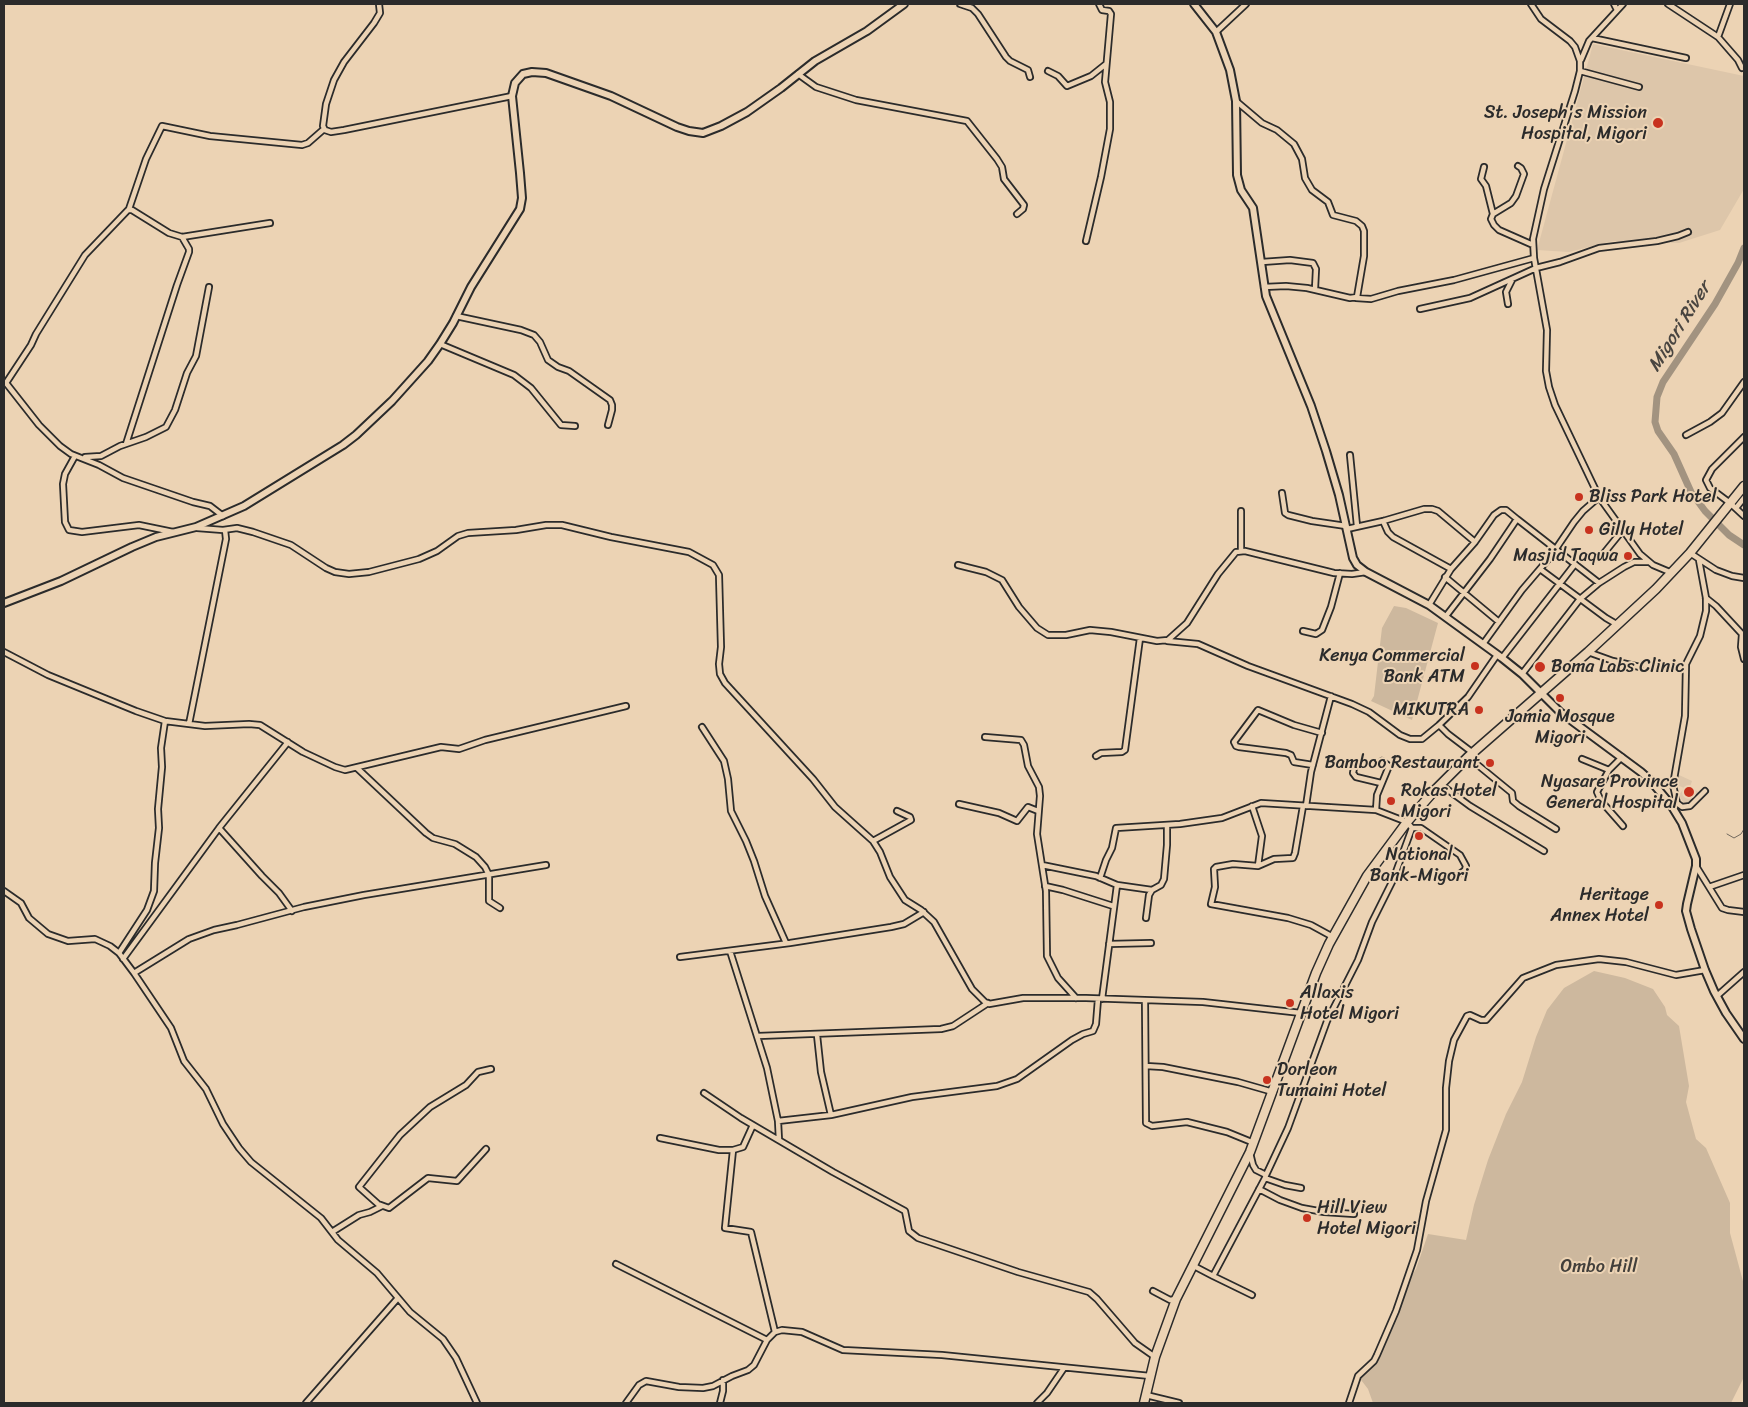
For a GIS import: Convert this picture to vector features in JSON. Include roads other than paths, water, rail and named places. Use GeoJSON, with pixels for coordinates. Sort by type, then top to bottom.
{"type":"FeatureCollection","features":[{"type":"Feature","properties":{"kind":"highway"},"geometry":{"type":"LineString","coordinates":[[1144,1403],[1155,1357],[1176,1299],[1250,1152],[1316,973],[1333,937],[1367,876],[1410,825],[1440,784],[1618,626],[1690,553],[1722,513],[1733,505],[1744,486]]}},
{"type":"Feature","properties":{"kind":"street"},"geometry":{"type":"LineString","coordinates":[[324,129],[323,122],[326,104],[334,80],[344,62],[380,13],[379,4]]}},
{"type":"Feature","properties":{"kind":"street"},"geometry":{"type":"LineString","coordinates":[[4,603],[61,581],[132,547],[174,532],[196,527],[223,516],[274,488],[356,435],[403,390],[440,344],[471,287],[520,209],[522,198],[512,96],[515,84],[523,74],[546,72],[611,96],[677,127],[703,133],[714,130],[736,119],[815,60],[863,34],[904,4]]}},
{"type":"Feature","properties":{"kind":"street"},"geometry":{"type":"LineString","coordinates":[[960,4],[972,8],[978,14],[1008,60],[1028,70],[1030,77]]}},
{"type":"Feature","properties":{"kind":"street"},"geometry":{"type":"LineString","coordinates":[[1086,241],[1110,129],[1110,102],[1105,85],[1111,14],[1109,11],[1101,9],[1098,4]]}},
{"type":"Feature","properties":{"kind":"street"},"geometry":{"type":"LineString","coordinates":[[1194,4],[1216,32],[1230,70],[1236,101],[1237,175],[1241,190],[1253,208],[1264,287],[1311,406],[1326,451],[1353,558],[1357,565],[1366,572],[1398,587],[1429,605],[1500,656],[1522,674],[1566,717],[1651,780],[1675,805],[1688,807],[1705,791]]}},
{"type":"Feature","properties":{"kind":"street"},"geometry":{"type":"LineString","coordinates":[[1216,32],[1246,4]]}},
{"type":"Feature","properties":{"kind":"street"},"geometry":{"type":"LineString","coordinates":[[1532,4],[1541,18],[1570,41],[1575,47],[1580,61],[1580,72],[1544,189],[1534,232],[1534,258],[1547,330],[1546,371],[1549,387],[1599,497],[1622,531],[1648,562]]}},
{"type":"Feature","properties":{"kind":"street"},"geometry":{"type":"LineString","coordinates":[[1614,4],[1617,10]]}},
{"type":"Feature","properties":{"kind":"street"},"geometry":{"type":"LineString","coordinates":[[1580,61],[1592,38],[1623,4]]}},
{"type":"Feature","properties":{"kind":"street"},"geometry":{"type":"LineString","coordinates":[[1668,4],[1718,37],[1738,60],[1742,68]]}},
{"type":"Feature","properties":{"kind":"street"},"geometry":{"type":"LineString","coordinates":[[1718,37],[1730,4]]}},
{"type":"Feature","properties":{"kind":"street"},"geometry":{"type":"LineString","coordinates":[[1592,38],[1686,58]]}},
{"type":"Feature","properties":{"kind":"street"},"geometry":{"type":"LineString","coordinates":[[1048,71],[1058,76],[1067,86],[1093,75],[1106,64]]}},
{"type":"Feature","properties":{"kind":"street"},"geometry":{"type":"LineString","coordinates":[[1580,72],[1639,87]]}},
{"type":"Feature","properties":{"kind":"street"},"geometry":{"type":"LineString","coordinates":[[798,74],[816,87],[856,100],[967,121],[997,159],[1002,167],[1004,179],[1024,205],[1017,214]]}},
{"type":"Feature","properties":{"kind":"street"},"geometry":{"type":"LineString","coordinates":[[324,129],[329,132],[344,130],[512,96]]}},
{"type":"Feature","properties":{"kind":"street"},"geometry":{"type":"LineString","coordinates":[[1236,101],[1294,144],[1302,159],[1307,182],[1316,193],[1328,202],[1333,215],[1356,221],[1362,226],[1364,231],[1364,256],[1359,295],[1355,298]]}},
{"type":"Feature","properties":{"kind":"street"},"geometry":{"type":"LineString","coordinates":[[223,516],[210,506],[123,478],[99,464],[76,456],[60,446],[39,425],[6,383],[32,345],[36,334],[85,255],[129,209],[146,158],[162,126],[210,136],[302,145],[308,143],[324,129]]}},
{"type":"Feature","properties":{"kind":"street"},"geometry":{"type":"LineString","coordinates":[[1493,214],[1511,203],[1516,196],[1524,174],[1522,168],[1518,166]]}},
{"type":"Feature","properties":{"kind":"street"},"geometry":{"type":"LineString","coordinates":[[1484,167],[1481,179],[1486,186],[1493,214],[1491,218],[1492,223],[1500,230],[1533,245]]}},
{"type":"Feature","properties":{"kind":"street"},"geometry":{"type":"LineString","coordinates":[[129,209],[170,233],[182,237],[270,223]]}},
{"type":"Feature","properties":{"kind":"street"},"geometry":{"type":"LineString","coordinates":[[1420,309],[1470,298],[1536,268],[1608,246],[1657,240],[1688,232]]}},
{"type":"Feature","properties":{"kind":"street"},"geometry":{"type":"LineString","coordinates":[[126,444],[189,249],[182,237]]}},
{"type":"Feature","properties":{"kind":"street"},"geometry":{"type":"LineString","coordinates":[[1264,287],[1286,286],[1314,289],[1355,298],[1371,299],[1398,291],[1454,280],[1534,258]]}},
{"type":"Feature","properties":{"kind":"street"},"geometry":{"type":"LineString","coordinates":[[1262,262],[1290,260],[1313,263],[1316,273],[1314,289]]}},
{"type":"Feature","properties":{"kind":"street"},"geometry":{"type":"LineString","coordinates":[[1506,292],[1512,280]]}},
{"type":"Feature","properties":{"kind":"street"},"geometry":{"type":"LineString","coordinates":[[1499,285],[1506,292],[1508,304]]}},
{"type":"Feature","properties":{"kind":"street"},"geometry":{"type":"LineString","coordinates":[[76,456],[101,456],[162,429],[168,424],[187,373],[196,356],[209,287]]}},
{"type":"Feature","properties":{"kind":"street"},"geometry":{"type":"LineString","coordinates":[[456,316],[521,330],[534,335],[540,342],[548,360],[558,367],[569,371],[610,400],[612,410],[608,425]]}},
{"type":"Feature","properties":{"kind":"street"},"geometry":{"type":"LineString","coordinates":[[440,344],[514,375],[531,388],[562,426],[575,426]]}},
{"type":"Feature","properties":{"kind":"street"},"geometry":{"type":"LineString","coordinates":[[1686,435],[1722,413],[1744,382]]}},
{"type":"Feature","properties":{"kind":"street"},"geometry":{"type":"LineString","coordinates":[[1744,437],[1712,469],[1707,477],[1707,483],[1710,488],[1744,516]]}},
{"type":"Feature","properties":{"kind":"street"},"geometry":{"type":"LineString","coordinates":[[1350,455],[1357,526]]}},
{"type":"Feature","properties":{"kind":"street"},"geometry":{"type":"LineString","coordinates":[[76,456],[65,474],[63,484],[66,522],[69,530],[82,532],[139,525],[174,532]]}},
{"type":"Feature","properties":{"kind":"street"},"geometry":{"type":"LineString","coordinates":[[1282,493],[1285,513],[1288,515],[1346,527],[1383,521],[1424,509],[1435,510],[1475,542]]}},
{"type":"Feature","properties":{"kind":"street"},"geometry":{"type":"LineString","coordinates":[[1483,644],[1583,511],[1599,497]]}},
{"type":"Feature","properties":{"kind":"street"},"geometry":{"type":"LineString","coordinates":[[1733,505],[1744,498]]}},
{"type":"Feature","properties":{"kind":"street"},"geometry":{"type":"LineString","coordinates":[[1429,605],[1450,569],[1475,542],[1499,510],[1506,510],[1599,583]]}},
{"type":"Feature","properties":{"kind":"street"},"geometry":{"type":"LineString","coordinates":[[1241,511],[1241,551]]}},
{"type":"Feature","properties":{"kind":"street"},"geometry":{"type":"LineString","coordinates":[[1446,616],[1490,559],[1517,519]]}},
{"type":"Feature","properties":{"kind":"street"},"geometry":{"type":"LineString","coordinates":[[1383,521],[1393,537],[1450,569]]}},
{"type":"Feature","properties":{"kind":"street"},"geometry":{"type":"LineString","coordinates":[[196,527],[225,530],[242,528],[291,545],[326,568],[335,572],[349,574],[368,572],[419,559],[437,551],[458,536],[468,533],[516,530],[546,525],[562,525],[611,537],[681,550],[715,567],[720,580],[719,664],[720,674],[725,683],[819,785],[828,799],[873,840],[890,877],[905,900],[924,912],[937,926],[954,960],[972,989],[988,1004]]}},
{"type":"Feature","properties":{"kind":"street"},"geometry":{"type":"LineString","coordinates":[[189,724],[226,539],[225,530]]}},
{"type":"Feature","properties":{"kind":"street"},"geometry":{"type":"LineString","coordinates":[[1600,558],[1622,531]]}},
{"type":"Feature","properties":{"kind":"street"},"geometry":{"type":"LineString","coordinates":[[1166,640],[1177,633],[1191,618],[1226,562],[1236,552],[1241,551],[1340,573],[1366,572]]}},
{"type":"Feature","properties":{"kind":"street"},"geometry":{"type":"LineString","coordinates":[[1690,553],[1725,574],[1744,578]]}},
{"type":"Feature","properties":{"kind":"street"},"geometry":{"type":"LineString","coordinates":[[1699,560],[1706,598],[1705,618],[1702,630],[1686,664],[1685,716],[1673,785],[1675,805],[1694,852],[1696,866],[1700,875],[1710,887],[1722,908],[1744,912]]}},
{"type":"Feature","properties":{"kind":"street"},"geometry":{"type":"LineString","coordinates":[[1522,674],[1580,599],[1599,583],[1629,564],[1640,561],[1648,562],[1672,572]]}},
{"type":"Feature","properties":{"kind":"street"},"geometry":{"type":"LineString","coordinates":[[958,565],[986,572],[1002,580],[1019,607],[1037,628],[1048,635],[1066,635],[1090,630],[1140,638],[1198,644],[1228,658],[1359,707],[1400,735],[1410,739],[1422,739],[1440,725],[1468,696],[1575,564]]}},
{"type":"Feature","properties":{"kind":"street"},"geometry":{"type":"LineString","coordinates":[[1540,569],[1618,626]]}},
{"type":"Feature","properties":{"kind":"street"},"geometry":{"type":"LineString","coordinates":[[1304,631],[1320,633],[1327,619],[1340,573]]}},
{"type":"Feature","properties":{"kind":"street"},"geometry":{"type":"LineString","coordinates":[[1445,577],[1499,622]]}},
{"type":"Feature","properties":{"kind":"street"},"geometry":{"type":"LineString","coordinates":[[1706,598],[1743,634],[1741,647],[1744,659]]}},
{"type":"Feature","properties":{"kind":"street"},"geometry":{"type":"LineString","coordinates":[[1096,756],[1101,753],[1124,751],[1126,748],[1140,638]]}},
{"type":"Feature","properties":{"kind":"street"},"geometry":{"type":"LineString","coordinates":[[4,652],[48,675],[136,711],[166,721],[216,726],[255,724],[269,729],[304,752],[345,770],[441,746],[459,749],[484,740],[626,706]]}},
{"type":"Feature","properties":{"kind":"street"},"geometry":{"type":"LineString","coordinates":[[1588,652],[1640,668]]}},
{"type":"Feature","properties":{"kind":"street"},"geometry":{"type":"LineString","coordinates":[[1331,696],[1313,765],[1294,856],[1290,859],[1274,859],[1258,866],[1233,864],[1216,866],[1214,869],[1215,887],[1211,905],[1288,918],[1311,925],[1333,937]]}},
{"type":"Feature","properties":{"kind":"street"},"geometry":{"type":"LineString","coordinates":[[1313,765],[1294,762],[1291,755],[1286,753],[1236,746],[1234,742],[1258,710],[1294,725],[1322,733]]}},
{"type":"Feature","properties":{"kind":"street"},"geometry":{"type":"LineString","coordinates":[[118,953],[147,910],[154,891],[159,831],[158,809],[162,767],[161,748],[166,721]]}},
{"type":"Feature","properties":{"kind":"street"},"geometry":{"type":"LineString","coordinates":[[1440,725],[1512,793],[1513,801],[1518,806],[1556,829]]}},
{"type":"Feature","properties":{"kind":"street"},"geometry":{"type":"LineString","coordinates":[[702,727],[724,761],[731,811],[746,841],[765,896],[786,943]]}},
{"type":"Feature","properties":{"kind":"street"},"geometry":{"type":"LineString","coordinates":[[985,737],[1022,740],[1028,766],[1040,791],[1038,839],[1045,886],[1048,960],[1058,978],[1076,998]]}},
{"type":"Feature","properties":{"kind":"street"},"geometry":{"type":"LineString","coordinates":[[123,959],[219,828],[288,742]]}},
{"type":"Feature","properties":{"kind":"street"},"geometry":{"type":"LineString","coordinates":[[1622,757],[1609,770],[1599,789],[1598,796],[1623,826]]}},
{"type":"Feature","properties":{"kind":"street"},"geometry":{"type":"LineString","coordinates":[[1582,759],[1609,770]]}},
{"type":"Feature","properties":{"kind":"street"},"geometry":{"type":"LineString","coordinates":[[1376,810],[1376,801],[1381,783],[1389,766],[1382,761]]}},
{"type":"Feature","properties":{"kind":"street"},"geometry":{"type":"LineString","coordinates":[[1355,763],[1353,773],[1356,777],[1381,783]]}},
{"type":"Feature","properties":{"kind":"street"},"geometry":{"type":"LineString","coordinates":[[357,768],[431,837],[455,844],[471,853],[481,862],[489,875],[489,901],[500,908]]}},
{"type":"Feature","properties":{"kind":"street"},"geometry":{"type":"LineString","coordinates":[[1440,784],[1470,806],[1544,851]]}},
{"type":"Feature","properties":{"kind":"street"},"geometry":{"type":"LineString","coordinates":[[1100,878],[1113,844],[1115,829],[1222,818],[1263,802],[1376,810],[1421,828],[1460,854],[1466,866],[1465,870],[1460,873]]}},
{"type":"Feature","properties":{"kind":"street"},"geometry":{"type":"LineString","coordinates":[[959,804],[999,813],[1017,820],[1028,807],[1038,811]]}},
{"type":"Feature","properties":{"kind":"street"},"geometry":{"type":"LineString","coordinates":[[1252,806],[1262,836],[1258,866]]}},
{"type":"Feature","properties":{"kind":"street"},"geometry":{"type":"LineString","coordinates":[[873,840],[911,820],[910,817],[896,811]]}},
{"type":"Feature","properties":{"kind":"street"},"geometry":{"type":"LineString","coordinates":[[1146,918],[1148,897],[1152,890],[1161,885],[1164,880],[1168,845],[1167,825]]}},
{"type":"Feature","properties":{"kind":"street"},"geometry":{"type":"LineString","coordinates":[[1213,1276],[1259,1189],[1288,1128],[1327,1021],[1358,960],[1379,906],[1393,880],[1410,825]]}},
{"type":"Feature","properties":{"kind":"street"},"geometry":{"type":"LineString","coordinates":[[219,828],[279,893],[292,911]]}},
{"type":"Feature","properties":{"kind":"street"},"geometry":{"type":"LineString","coordinates":[[134,973],[196,936],[292,911],[364,895],[546,865]]}},
{"type":"Feature","properties":{"kind":"street"},"geometry":{"type":"LineString","coordinates":[[1042,865],[1100,878],[1117,885],[1152,890]]}},
{"type":"Feature","properties":{"kind":"street"},"geometry":{"type":"LineString","coordinates":[[1696,866],[1686,910],[1705,970],[1726,1013],[1744,1039]]}},
{"type":"Feature","properties":{"kind":"street"},"geometry":{"type":"LineString","coordinates":[[1710,887],[1744,875]]}},
{"type":"Feature","properties":{"kind":"street"},"geometry":{"type":"LineString","coordinates":[[778,1121],[831,1114],[912,1097],[997,1086],[1017,1079],[1072,1040],[1094,1032],[1117,885]]}},
{"type":"Feature","properties":{"kind":"street"},"geometry":{"type":"LineString","coordinates":[[1045,886],[1113,906]]}},
{"type":"Feature","properties":{"kind":"street"},"geometry":{"type":"LineString","coordinates":[[4,891],[21,902],[29,918],[48,934],[68,941],[95,939],[110,946],[118,953],[134,973],[171,1028],[184,1061],[206,1089],[222,1124],[238,1148],[251,1162],[315,1214],[346,1248],[377,1273],[415,1316],[443,1339],[465,1374],[477,1403]]}},
{"type":"Feature","properties":{"kind":"street"},"geometry":{"type":"LineString","coordinates":[[680,957],[899,926],[924,912]]}},
{"type":"Feature","properties":{"kind":"street"},"geometry":{"type":"LineString","coordinates":[[1108,944],[1151,943]]}},
{"type":"Feature","properties":{"kind":"street"},"geometry":{"type":"LineString","coordinates":[[730,951],[767,1068],[778,1121],[779,1140]]}},
{"type":"Feature","properties":{"kind":"street"},"geometry":{"type":"LineString","coordinates":[[1349,1403],[1358,1376],[1376,1358],[1381,1347],[1402,1297],[1417,1250],[1425,1208],[1446,1130],[1445,1094],[1449,1060],[1454,1040],[1467,1016],[1470,1015],[1486,1020],[1523,978],[1556,965],[1599,959],[1626,962],[1676,975],[1705,970]]}},
{"type":"Feature","properties":{"kind":"street"},"geometry":{"type":"LineString","coordinates":[[1717,996],[1744,972]]}},
{"type":"Feature","properties":{"kind":"street"},"geometry":{"type":"LineString","coordinates":[[758,1036],[818,1035],[946,1028],[961,1022],[988,1004],[1023,998],[1203,1002],[1301,1013]]}},
{"type":"Feature","properties":{"kind":"street"},"geometry":{"type":"LineString","coordinates":[[1145,1001],[1146,1119],[1148,1124],[1152,1126],[1185,1122],[1222,1131],[1254,1143]]}},
{"type":"Feature","properties":{"kind":"street"},"geometry":{"type":"LineString","coordinates":[[818,1035],[821,1072],[831,1114]]}},
{"type":"Feature","properties":{"kind":"street"},"geometry":{"type":"LineString","coordinates":[[1146,1066],[1163,1067],[1238,1082],[1273,1092]]}},
{"type":"Feature","properties":{"kind":"street"},"geometry":{"type":"LineString","coordinates":[[486,1149],[457,1181],[428,1178],[390,1208],[382,1206],[359,1188],[359,1185],[400,1135],[430,1107],[466,1085],[478,1072],[491,1069]]}},
{"type":"Feature","properties":{"kind":"street"},"geometry":{"type":"LineString","coordinates":[[704,1093],[851,1183],[905,1211],[909,1231],[918,1238],[990,1263],[1089,1292],[1136,1343],[1155,1357]]}},
{"type":"Feature","properties":{"kind":"street"},"geometry":{"type":"LineString","coordinates":[[660,1138],[719,1150],[733,1150],[743,1147],[754,1125]]}},
{"type":"Feature","properties":{"kind":"street"},"geometry":{"type":"LineString","coordinates":[[733,1150],[725,1228],[751,1232],[775,1332]]}},
{"type":"Feature","properties":{"kind":"street"},"geometry":{"type":"LineString","coordinates":[[1250,1152],[1254,1167],[1265,1176],[1285,1185],[1301,1188]]}},
{"type":"Feature","properties":{"kind":"street"},"geometry":{"type":"LineString","coordinates":[[1259,1189],[1280,1200],[1302,1208],[1354,1214]]}},
{"type":"Feature","properties":{"kind":"street"},"geometry":{"type":"LineString","coordinates":[[332,1232],[359,1215],[382,1206]]}},
{"type":"Feature","properties":{"kind":"street"},"geometry":{"type":"LineString","coordinates":[[616,1264],[768,1340]]}},
{"type":"Feature","properties":{"kind":"street"},"geometry":{"type":"LineString","coordinates":[[1192,1264],[1252,1295]]}},
{"type":"Feature","properties":{"kind":"street"},"geometry":{"type":"LineString","coordinates":[[1153,1291],[1170,1300],[1176,1299]]}},
{"type":"Feature","properties":{"kind":"street"},"geometry":{"type":"LineString","coordinates":[[306,1403],[398,1298]]}},
{"type":"Feature","properties":{"kind":"street"},"geometry":{"type":"LineString","coordinates":[[626,1403],[639,1385],[646,1381],[679,1387],[709,1387],[750,1369],[775,1332],[787,1330],[802,1332],[843,1350],[942,1355],[1150,1376]]}},
{"type":"Feature","properties":{"kind":"street"},"geometry":{"type":"LineString","coordinates":[[1037,1403],[1047,1393],[1064,1368]]}},
{"type":"Feature","properties":{"kind":"street"},"geometry":{"type":"LineString","coordinates":[[720,1403],[723,1380]]}},
{"type":"Feature","properties":{"kind":"street"},"geometry":{"type":"LineString","coordinates":[[1146,1395],[1179,1403]]}},
{"type":"Feature","properties":{"kind":"waterway","name":"Migori River"},"geometry":{"type":"LineString","coordinates":[[1744,248],[1738,263],[1715,304],[1663,382],[1657,397],[1655,422],[1658,431],[1674,454],[1691,492],[1705,511],[1729,535],[1744,545]]}},
{"type":"Feature","properties":{"kind":"waterway"},"geometry":{"type":"LineString","coordinates":[[1727,834],[1734,838],[1741,834],[1744,829]]}},
{"type":"Feature","properties":{"kind":"place","name":"St. Joseph's Mission Hospital, Migori"},"geometry":{"type":"Point","coordinates":[1658,123]}},
{"type":"Feature","properties":{"kind":"place","name":"Bliss Park Hotel"},"geometry":{"type":"Point","coordinates":[1579,497]}},
{"type":"Feature","properties":{"kind":"place","name":"Gilly Hotel"},"geometry":{"type":"Point","coordinates":[1589,530]}},
{"type":"Feature","properties":{"kind":"place","name":"Masjid Taqwa"},"geometry":{"type":"Point","coordinates":[1628,556]}},
{"type":"Feature","properties":{"kind":"place","name":"Kenya Commercial Bank ATM"},"geometry":{"type":"Point","coordinates":[1475,666]}},
{"type":"Feature","properties":{"kind":"place","name":"Boma Labs Clinic"},"geometry":{"type":"Point","coordinates":[1540,667]}},
{"type":"Feature","properties":{"kind":"place","name":"Jamia Mosque Migori"},"geometry":{"type":"Point","coordinates":[1560,698]}},
{"type":"Feature","properties":{"kind":"place","name":"MIKUTRA"},"geometry":{"type":"Point","coordinates":[1479,710]}},
{"type":"Feature","properties":{"kind":"place","name":"Bamboo Restaurant"},"geometry":{"type":"Point","coordinates":[1490,763]}},
{"type":"Feature","properties":{"kind":"place","name":"Nyasare Province General Hospital"},"geometry":{"type":"Point","coordinates":[1689,792]}},
{"type":"Feature","properties":{"kind":"place","name":"Rokas Hotel Migori"},"geometry":{"type":"Point","coordinates":[1391,801]}},
{"type":"Feature","properties":{"kind":"place","name":"National Bank-Migori"},"geometry":{"type":"Point","coordinates":[1419,836]}},
{"type":"Feature","properties":{"kind":"place","name":"Heritage Annex Hotel"},"geometry":{"type":"Point","coordinates":[1659,905]}},
{"type":"Feature","properties":{"kind":"place","name":"Allaxis Hotel Migori"},"geometry":{"type":"Point","coordinates":[1290,1003]}},
{"type":"Feature","properties":{"kind":"place","name":"Dorleon Tumaini Hotel"},"geometry":{"type":"Point","coordinates":[1267,1080]}},
{"type":"Feature","properties":{"kind":"place","name":"Hill View Hotel Migori"},"geometry":{"type":"Point","coordinates":[1307,1218]}},
{"type":"Feature","properties":{"kind":"park label","name":"Ombo Hill"},"geometry":{"type":"Point","coordinates":[1599,1267]}}]}
